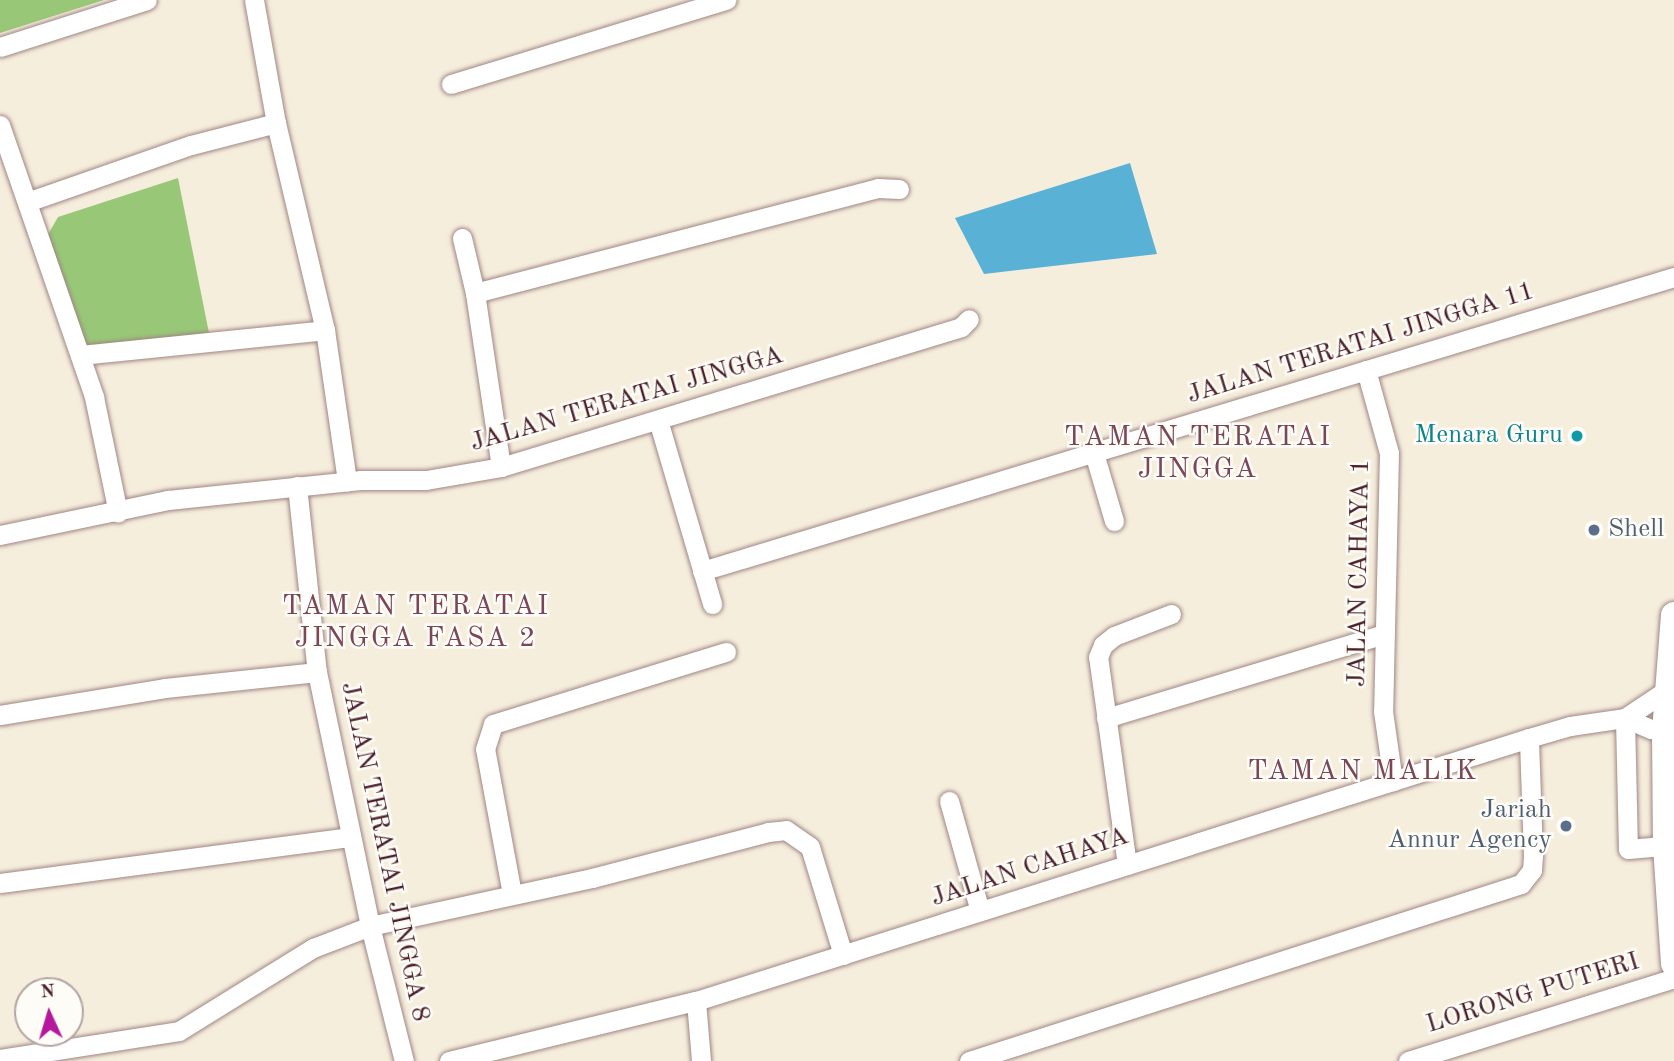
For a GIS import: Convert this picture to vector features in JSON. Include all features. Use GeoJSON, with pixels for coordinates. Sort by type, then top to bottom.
{"type":"FeatureCollection","features":[{"type":"Feature","properties":{"kind":"main road"},"geometry":{"type":"LineString","coordinates":[[1674,615],[1667,690],[1670,732],[1666,846],[1674,964]]}},
{"type":"Feature","properties":{"kind":"street"},"geometry":{"type":"LineString","coordinates":[[0,47],[147,0]]}},
{"type":"Feature","properties":{"kind":"street"},"geometry":{"type":"LineString","coordinates":[[254,0],[276,123],[325,330],[346,481]]}},
{"type":"Feature","properties":{"kind":"street"},"geometry":{"type":"LineString","coordinates":[[451,84],[726,0]]}},
{"type":"Feature","properties":{"kind":"street"},"geometry":{"type":"LineString","coordinates":[[27,202],[180,149],[276,123]]}},
{"type":"Feature","properties":{"kind":"street"},"geometry":{"type":"LineString","coordinates":[[0,125],[103,429],[118,513]]}},
{"type":"Feature","properties":{"kind":"street"},"geometry":{"type":"LineString","coordinates":[[475,292],[878,188],[899,189]]}},
{"type":"Feature","properties":{"kind":"street"},"geometry":{"type":"LineString","coordinates":[[462,238],[475,292],[501,467]]}},
{"type":"Feature","properties":{"kind":"street","name":"JALAN TERATAI JINGGA 11"},"geometry":{"type":"LineString","coordinates":[[702,571],[1674,276]]}},
{"type":"Feature","properties":{"kind":"street","name":"JALAN TERATAI JINGGA"},"geometry":{"type":"LineString","coordinates":[[0,535],[118,513],[168,500],[346,481],[426,480],[501,467],[961,327],[969,319]]}},
{"type":"Feature","properties":{"kind":"street"},"geometry":{"type":"LineString","coordinates":[[79,355],[325,330]]}},
{"type":"Feature","properties":{"kind":"street","name":"JALAN CAHAYA 1"},"geometry":{"type":"LineString","coordinates":[[1366,370],[1389,453],[1383,711],[1393,781]]}},
{"type":"Feature","properties":{"kind":"street"},"geometry":{"type":"LineString","coordinates":[[658,420],[712,604]]}},
{"type":"Feature","properties":{"kind":"street"},"geometry":{"type":"LineString","coordinates":[[1094,453],[1114,521]]}},
{"type":"Feature","properties":{"kind":"street","name":"JALAN TERATAI JINGGA 8"},"geometry":{"type":"LineString","coordinates":[[297,486],[317,672],[370,926],[404,1061]]}},
{"type":"Feature","properties":{"kind":"street"},"geometry":{"type":"LineString","coordinates":[[1127,865],[1098,657],[1103,645],[1171,614]]}},
{"type":"Feature","properties":{"kind":"street"},"geometry":{"type":"LineString","coordinates":[[1106,718],[1385,634]]}},
{"type":"Feature","properties":{"kind":"street"},"geometry":{"type":"LineString","coordinates":[[512,894],[485,749],[493,723],[726,652]]}},
{"type":"Feature","properties":{"kind":"street"},"geometry":{"type":"LineString","coordinates":[[0,715],[164,688],[317,672]]}},
{"type":"Feature","properties":{"kind":"street","name":"JALAN CAHAYA"},"geometry":{"type":"LineString","coordinates":[[449,1061],[696,1001],[1529,738],[1570,726],[1625,718],[1667,690]]}},
{"type":"Feature","properties":{"kind":"street"},"geometry":{"type":"LineString","coordinates":[[1625,718],[1628,849],[1666,846]]}},
{"type":"Feature","properties":{"kind":"street","name":"JALAN CAHAYA"},"geometry":{"type":"LineString","coordinates":[[1625,718],[1670,732]]}},
{"type":"Feature","properties":{"kind":"street"},"geometry":{"type":"LineString","coordinates":[[969,1061],[1521,884],[1532,870],[1533,855],[1529,738]]}},
{"type":"Feature","properties":{"kind":"street"},"geometry":{"type":"LineString","coordinates":[[949,801],[980,911]]}},
{"type":"Feature","properties":{"kind":"street"},"geometry":{"type":"LineString","coordinates":[[0,1059],[179,1031],[313,948],[370,926],[786,830],[810,847],[844,955]]}},
{"type":"Feature","properties":{"kind":"street"},"geometry":{"type":"LineString","coordinates":[[0,883],[351,837]]}},
{"type":"Feature","properties":{"kind":"street","name":"LORONG PUTERI"},"geometry":{"type":"LineString","coordinates":[[1408,1061],[1674,978]]}},
{"type":"Feature","properties":{"kind":"street"},"geometry":{"type":"LineString","coordinates":[[696,1001],[701,1061]]}},
{"type":"Feature","properties":{"kind":"green space"},"geometry":{"type":"Polygon","coordinates":[[[0,0],[104,0],[0,33],[0,0]]]}},
{"type":"Feature","properties":{"kind":"green space"},"geometry":{"type":"Polygon","coordinates":[[[178,178],[210,338],[86,349],[46,238],[58,217],[178,178]]]}},
{"type":"Feature","properties":{"kind":"water"},"geometry":{"type":"Polygon","coordinates":[[[1130,163],[1157,254],[984,274],[955,218],[1130,163]]]}},
{"type":"Feature","properties":{"kind":"place","name":"Menara Guru"},"geometry":{"type":"Point","coordinates":[1577,436]}},
{"type":"Feature","properties":{"kind":"place","name":"Shell"},"geometry":{"type":"Point","coordinates":[1594,530]}},
{"type":"Feature","properties":{"kind":"place","name":"Jariah Annur Agency"},"geometry":{"type":"Point","coordinates":[1566,826]}},
{"type":"Feature","properties":{"kind":"district","name":"TAMAN TERATAI JINGGA"},"geometry":{"type":"Point","coordinates":[1198,454]}},
{"type":"Feature","properties":{"kind":"district","name":"TAMAN TERATAI JINGGA FASA 2"},"geometry":{"type":"Point","coordinates":[416,623]}},
{"type":"Feature","properties":{"kind":"district","name":"TAMAN MALIK"},"geometry":{"type":"Point","coordinates":[1363,772]}}]}
